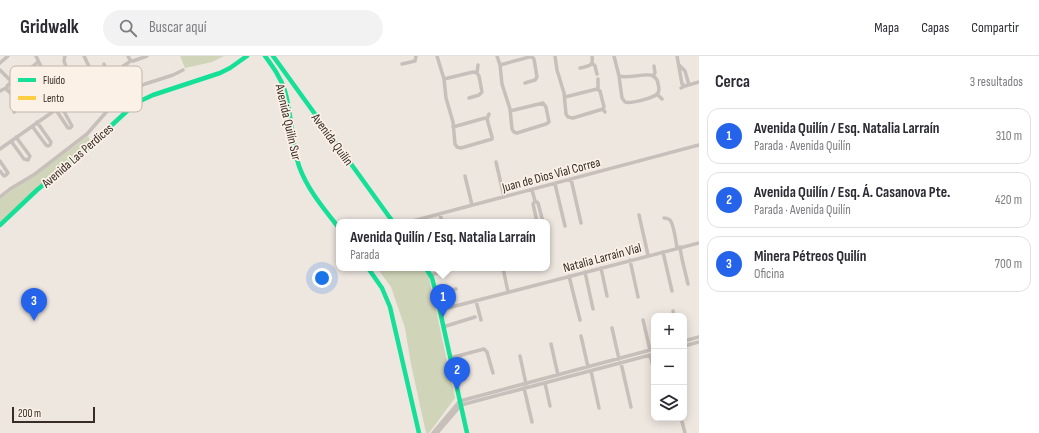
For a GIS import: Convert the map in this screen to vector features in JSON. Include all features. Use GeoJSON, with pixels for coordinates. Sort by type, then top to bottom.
{"type":"FeatureCollection","features":[{"type":"Feature","properties":{"kind":"street"},"geometry":{"type":"LineString","coordinates":[[0,63],[8,56]]}},
{"type":"Feature","properties":{"kind":"street"},"geometry":{"type":"LineString","coordinates":[[36,56],[40,66]]}},
{"type":"Feature","properties":{"kind":"street"},"geometry":{"type":"LineString","coordinates":[[65,56],[64,61],[66,66]]}},
{"type":"Feature","properties":{"kind":"street"},"geometry":{"type":"LineString","coordinates":[[84,56],[89,66]]}},
{"type":"Feature","properties":{"kind":"street"},"geometry":{"type":"LineString","coordinates":[[128,56],[131,60]]}},
{"type":"Feature","properties":{"kind":"street"},"geometry":{"type":"LineString","coordinates":[[122,66],[131,60],[133,61],[147,56]]}},
{"type":"Feature","properties":{"kind":"street","name":"Avenida Las Perdices"},"geometry":{"type":"LineString","coordinates":[[142,100],[161,92],[220,73],[230,68],[246,56]]}},
{"type":"Feature","properties":{"kind":"street","name":"Avenida Quilín Sur"},"geometry":{"type":"LineString","coordinates":[[265,56],[280,79],[286,96],[296,155],[301,170],[310,187],[336,224]]}},
{"type":"Feature","properties":{"kind":"street","name":"Avenida Quilín"},"geometry":{"type":"LineString","coordinates":[[273,56],[391,219]]}},
{"type":"Feature","properties":{"kind":"street"},"geometry":{"type":"LineString","coordinates":[[402,64],[415,61],[416,56]]}},
{"type":"Feature","properties":{"kind":"street"},"geometry":{"type":"LineString","coordinates":[[437,56],[444,79],[446,98],[454,127],[455,144],[457,147],[459,148],[490,140],[492,138]]}},
{"type":"Feature","properties":{"kind":"street"},"geometry":{"type":"LineString","coordinates":[[497,56],[500,65],[502,84],[510,111],[512,131],[517,133],[549,125],[544,103],[510,111]]}},
{"type":"Feature","properties":{"kind":"street"},"geometry":{"type":"LineString","coordinates":[[500,65],[532,56],[538,77],[535,80],[525,82]]}},
{"type":"Feature","properties":{"kind":"street"},"geometry":{"type":"LineString","coordinates":[[555,56],[557,70],[565,97],[566,114],[568,118],[604,111],[598,89],[598,79]]}},
{"type":"Feature","properties":{"kind":"street"},"geometry":{"type":"LineString","coordinates":[[592,56],[592,63],[595,65],[597,74]]}},
{"type":"Feature","properties":{"kind":"street"},"geometry":{"type":"LineString","coordinates":[[614,56],[622,97],[625,102],[631,103],[654,96],[657,94],[659,89],[657,79],[653,76],[619,76]]}},
{"type":"Feature","properties":{"kind":"street"},"geometry":{"type":"LineString","coordinates":[[677,56],[679,65],[685,71],[685,86],[699,82]]}},
{"type":"Feature","properties":{"kind":"street"},"geometry":{"type":"LineString","coordinates":[[33,66],[38,62]]}},
{"type":"Feature","properties":{"kind":"street"},"geometry":{"type":"LineString","coordinates":[[580,68],[592,63]]}},
{"type":"Feature","properties":{"kind":"street"},"geometry":{"type":"LineString","coordinates":[[469,98],[483,94],[477,73],[478,65]]}},
{"type":"Feature","properties":{"kind":"street"},"geometry":{"type":"LineString","coordinates":[[653,76],[655,73],[654,66]]}},
{"type":"Feature","properties":{"kind":"street"},"geometry":{"type":"LineString","coordinates":[[0,70],[10,81]]}},
{"type":"Feature","properties":{"kind":"street","name":"Avenida Las Perdices"},"geometry":{"type":"LineString","coordinates":[[142,85],[183,70]]}},
{"type":"Feature","properties":{"kind":"street"},"geometry":{"type":"LineString","coordinates":[[276,73],[282,70]]}},
{"type":"Feature","properties":{"kind":"street"},"geometry":{"type":"LineString","coordinates":[[444,79],[473,72],[477,73]]}},
{"type":"Feature","properties":{"kind":"street"},"geometry":{"type":"LineString","coordinates":[[280,79],[286,74]]}},
{"type":"Feature","properties":{"kind":"street"},"geometry":{"type":"LineString","coordinates":[[0,91],[6,88],[10,83]]}},
{"type":"Feature","properties":{"kind":"street"},"geometry":{"type":"LineString","coordinates":[[6,88],[10,92]]}},
{"type":"Feature","properties":{"kind":"street"},"geometry":{"type":"LineString","coordinates":[[565,97],[598,89]]}},
{"type":"Feature","properties":{"kind":"street"},"geometry":{"type":"LineString","coordinates":[[657,94],[662,99]]}},
{"type":"Feature","properties":{"kind":"street"},"geometry":{"type":"LineString","coordinates":[[0,149],[53,112]]}},
{"type":"Feature","properties":{"kind":"street"},"geometry":{"type":"LineString","coordinates":[[57,112],[68,128],[70,128],[72,126],[64,112]]}},
{"type":"Feature","properties":{"kind":"street","name":"Avenida Las Perdices"},"geometry":{"type":"LineString","coordinates":[[0,197],[35,174],[87,134],[106,112]]}},
{"type":"Feature","properties":{"kind":"street","name":"Avenida Las Perdices"},"geometry":{"type":"LineString","coordinates":[[0,225],[37,190],[83,152],[126,112]]}},
{"type":"Feature","properties":{"kind":"street"},"geometry":{"type":"LineString","coordinates":[[489,114],[487,119],[492,138],[495,142]]}},
{"type":"Feature","properties":{"kind":"street"},"geometry":{"type":"LineString","coordinates":[[454,127],[485,118],[487,119]]}},
{"type":"Feature","properties":{"kind":"street"},"geometry":{"type":"LineString","coordinates":[[32,126],[46,145],[50,145],[51,142],[38,122]]}},
{"type":"Feature","properties":{"kind":"street"},"geometry":{"type":"LineString","coordinates":[[11,141],[25,160],[29,159],[30,156],[16,137]]}},
{"type":"Feature","properties":{"kind":"street","name":"Juan de Dios Vial Correa"},"geometry":{"type":"LineString","coordinates":[[421,219],[699,146]]}},
{"type":"Feature","properties":{"kind":"street"},"geometry":{"type":"LineString","coordinates":[[0,161],[8,173],[4,176],[0,171]]}},
{"type":"Feature","properties":{"kind":"street"},"geometry":{"type":"LineString","coordinates":[[496,162],[504,198]]}},
{"type":"Feature","properties":{"kind":"street"},"geometry":{"type":"LineString","coordinates":[[465,176],[472,205]]}},
{"type":"Feature","properties":{"kind":"street"},"geometry":{"type":"LineString","coordinates":[[571,179],[581,223]]}},
{"type":"Feature","properties":{"kind":"street"},"geometry":{"type":"LineString","coordinates":[[555,184],[565,226]]}},
{"type":"Feature","properties":{"kind":"street"},"geometry":{"type":"LineString","coordinates":[[532,190],[535,201],[538,203],[542,219]]}},
{"type":"Feature","properties":{"kind":"street"},"geometry":{"type":"LineString","coordinates":[[535,201],[533,204],[536,219]]}},
{"type":"Feature","properties":{"kind":"street"},"geometry":{"type":"LineString","coordinates":[[440,214],[441,219]]}},
{"type":"Feature","properties":{"kind":"street"},"geometry":{"type":"LineString","coordinates":[[639,215],[648,255]]}},
{"type":"Feature","properties":{"kind":"street"},"geometry":{"type":"LineString","coordinates":[[664,218],[667,218],[672,223],[688,284]]}},
{"type":"Feature","properties":{"kind":"street","name":"Natalia Larraín Vial"},"geometry":{"type":"LineString","coordinates":[[440,310],[699,243]]}},
{"type":"Feature","properties":{"kind":"street"},"geometry":{"type":"LineString","coordinates":[[663,252],[672,291]]}},
{"type":"Feature","properties":{"kind":"street"},"geometry":{"type":"LineString","coordinates":[[630,260],[638,297]]}},
{"type":"Feature","properties":{"kind":"street"},"geometry":{"type":"LineString","coordinates":[[601,268],[607,296]]}},
{"type":"Feature","properties":{"kind":"street"},"geometry":{"type":"LineString","coordinates":[[370,271],[382,288],[390,307],[419,433]]}},
{"type":"Feature","properties":{"kind":"street"},"geometry":{"type":"LineString","coordinates":[[428,271],[440,310],[467,433]]}},
{"type":"Feature","properties":{"kind":"street"},"geometry":{"type":"LineString","coordinates":[[430,275],[445,271]]}},
{"type":"Feature","properties":{"kind":"street"},"geometry":{"type":"LineString","coordinates":[[504,271],[508,292]]}},
{"type":"Feature","properties":{"kind":"street"},"geometry":{"type":"LineString","coordinates":[[585,272],[593,309]]}},
{"type":"Feature","properties":{"kind":"street"},"geometry":{"type":"LineString","coordinates":[[569,276],[580,320]]}},
{"type":"Feature","properties":{"kind":"street"},"geometry":{"type":"LineString","coordinates":[[436,294],[456,289]]}},
{"type":"Feature","properties":{"kind":"street"},"geometry":{"type":"LineString","coordinates":[[476,301],[481,320]]}},
{"type":"Feature","properties":{"kind":"street"},"geometry":{"type":"LineString","coordinates":[[443,327],[475,317]]}},
{"type":"Feature","properties":{"kind":"street"},"geometry":{"type":"LineString","coordinates":[[438,433],[460,403],[524,388],[651,353],[643,320]]}},
{"type":"Feature","properties":{"kind":"street"},"geometry":{"type":"LineString","coordinates":[[612,328],[631,407]]}},
{"type":"Feature","properties":{"kind":"street"},"geometry":{"type":"LineString","coordinates":[[581,336],[599,408]]}},
{"type":"Feature","properties":{"kind":"street"},"geometry":{"type":"LineString","coordinates":[[687,340],[699,337]]}},
{"type":"Feature","properties":{"kind":"street"},"geometry":{"type":"LineString","coordinates":[[687,345],[699,342]]}},
{"type":"Feature","properties":{"kind":"street"},"geometry":{"type":"LineString","coordinates":[[551,344],[558,375]]}},
{"type":"Feature","properties":{"kind":"street"},"geometry":{"type":"LineString","coordinates":[[450,358],[484,349],[487,352],[493,372]]}},
{"type":"Feature","properties":{"kind":"street"},"geometry":{"type":"LineString","coordinates":[[520,356],[526,384]]}},
{"type":"Feature","properties":{"kind":"street"},"geometry":{"type":"LineString","coordinates":[[433,433],[460,403],[526,384],[548,381],[558,375],[589,369]]}},
{"type":"Feature","properties":{"kind":"street"},"geometry":{"type":"LineString","coordinates":[[548,381],[550,406]]}},
{"type":"Feature","properties":{"kind":"street"},"geometry":{"type":"LineString","coordinates":[[524,388],[532,422]]}},
{"type":"Feature","properties":{"kind":"street"},"geometry":{"type":"LineString","coordinates":[[682,421],[685,433]]}},
{"type":"Feature","properties":{"kind":"green space"},"geometry":{"type":"Polygon","coordinates":[[[180,56],[224,56],[212,62],[185,68],[180,56]]]}},
{"type":"Feature","properties":{"kind":"green space"},"geometry":{"type":"Polygon","coordinates":[[[88,136],[91,142],[0,223],[0,199],[11,190],[36,175],[88,136]]]}},
{"type":"Feature","properties":{"kind":"green space"},"geometry":{"type":"Polygon","coordinates":[[[379,271],[426,271],[428,273],[455,398],[429,433],[426,433],[405,328],[391,287],[379,271]]]}},
{"type":"Feature","properties":{"kind":"traffic: fast"},"geometry":{"type":"LineString","coordinates":[[142,100],[153,95],[220,73],[247,56]]}},
{"type":"Feature","properties":{"kind":"traffic: fast"},"geometry":{"type":"LineString","coordinates":[[265,56],[274,68],[285,91],[294,148],[302,174],[316,198],[336,224]]}},
{"type":"Feature","properties":{"kind":"traffic: fast"},"geometry":{"type":"LineString","coordinates":[[273,56],[391,219]]}},
{"type":"Feature","properties":{"kind":"traffic: fast"},"geometry":{"type":"LineString","coordinates":[[0,225],[37,190],[83,152],[126,112]]}},
{"type":"Feature","properties":{"kind":"traffic: fast"},"geometry":{"type":"LineString","coordinates":[[370,271],[382,288],[390,307],[419,433]]}},
{"type":"Feature","properties":{"kind":"traffic: fast"},"geometry":{"type":"LineString","coordinates":[[428,271],[432,278],[436,293],[467,433]]}},
{"type":"Feature","properties":{"kind":"place","name":"Avenida Quilín / Esq. Natalia Larraín"},"geometry":{"type":"Point","coordinates":[443,317]}},
{"type":"Feature","properties":{"kind":"place","name":"Minera Pétreos Quilín"},"geometry":{"type":"Point","coordinates":[34,321]}},
{"type":"Feature","properties":{"kind":"place","name":"Avenida Quilín / Esq. Á. Casanova Pte."},"geometry":{"type":"Point","coordinates":[457,390]}}]}
